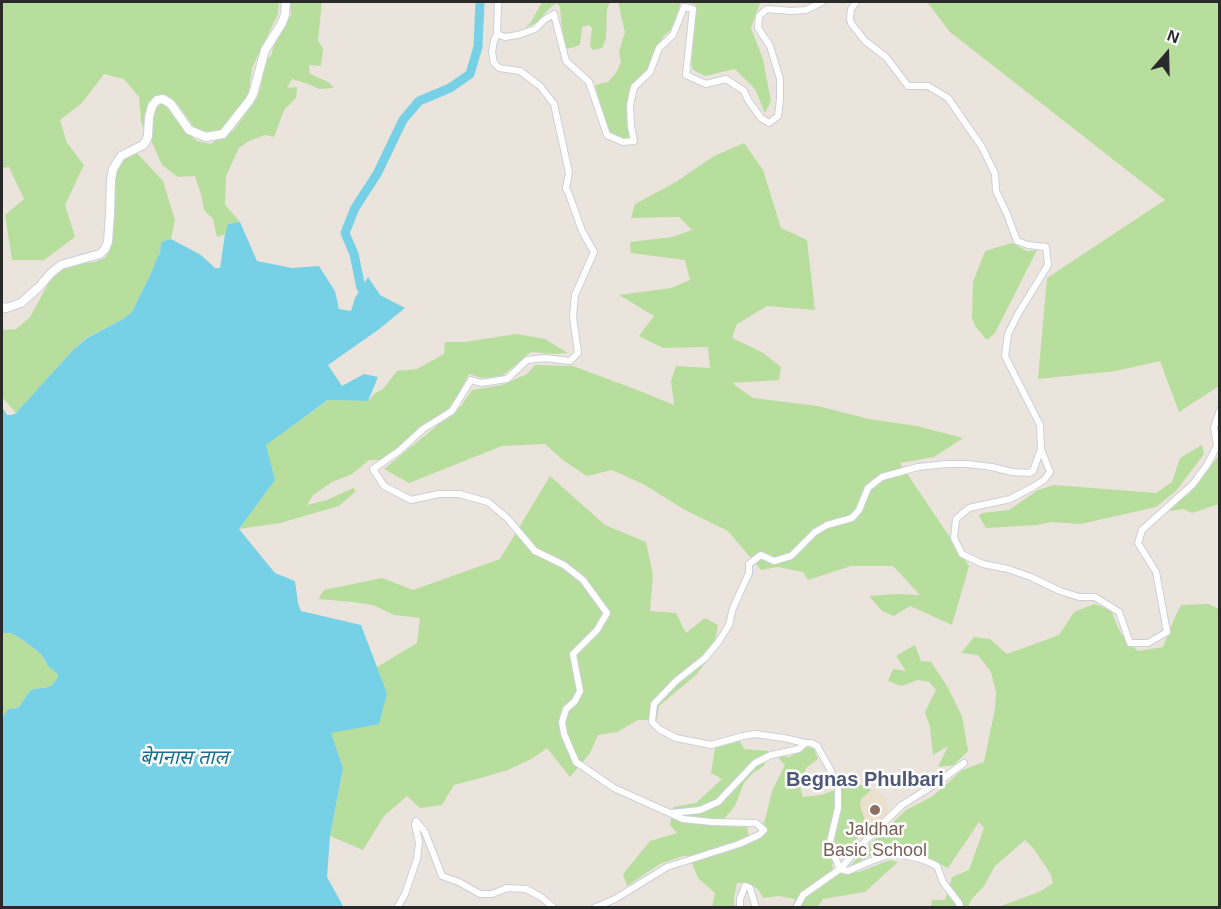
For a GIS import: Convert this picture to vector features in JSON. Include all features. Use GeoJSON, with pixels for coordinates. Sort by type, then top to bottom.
{"type":"FeatureCollection","features":[{"type":"Feature","properties":{"kind":"main road"},"geometry":{"type":"LineString","coordinates":[[2,307],[6,308],[21,303],[61,265],[100,254],[105,249],[108,242],[113,169],[120,156],[143,145],[146,141],[149,117],[152,106],[157,100],[163,99],[171,104],[189,130],[206,137],[223,134],[253,93],[266,50],[285,15],[286,2]]}},
{"type":"Feature","properties":{"kind":"street"},"geometry":{"type":"LineString","coordinates":[[498,2],[497,34],[492,52],[494,63],[499,68],[520,71],[540,86],[554,104],[569,173],[566,188],[582,231],[594,252],[575,295],[573,317],[578,353],[570,361],[545,358],[527,360],[507,379],[481,384],[471,380],[452,411],[423,429],[373,470],[384,486],[411,500],[439,494],[459,494],[488,502],[507,518],[535,550],[564,564],[583,580],[607,613],[597,630],[573,654],[580,691],[575,701],[566,709],[561,722],[576,762],[614,788],[683,819],[756,823],[764,830],[759,835],[739,844],[667,867],[615,899],[594,908]]}},
{"type":"Feature","properties":{"kind":"street"},"geometry":{"type":"LineString","coordinates":[[497,34],[506,37],[519,36],[535,29],[554,14],[566,61],[589,82],[607,135],[623,142],[634,141],[630,105],[634,87],[650,72],[659,48],[673,35],[684,7],[693,9],[686,75],[706,84],[726,79],[744,91],[761,118],[769,123],[778,117],[780,79],[770,46],[758,28],[759,16],[767,9],[806,10],[822,2]]}},
{"type":"Feature","properties":{"kind":"street"},"geometry":{"type":"LineString","coordinates":[[856,2],[851,9],[851,23],[865,41],[886,57],[909,86],[928,86],[948,98],[982,147],[995,174],[996,191],[1017,241],[1046,247],[1048,265],[1008,334],[1005,356],[1040,425],[1041,449],[1050,472],[1033,488],[1010,499],[969,508],[956,519],[954,538],[962,554],[983,564],[1024,574],[1060,591],[1079,597],[1095,597],[1119,612],[1130,643],[1148,643],[1167,632],[1156,572],[1138,543],[1142,530],[1193,484],[1207,465],[1217,446],[1214,427],[1220,410]]}},
{"type":"Feature","properties":{"kind":"street"},"geometry":{"type":"LineString","coordinates":[[840,869],[830,842],[838,808],[838,788],[817,746],[811,743],[755,734],[711,745],[676,738],[659,729],[652,722],[654,704],[676,681],[705,658],[719,641],[729,625],[733,608],[749,573],[749,564],[761,555],[774,561],[791,556],[815,532],[827,525],[852,518],[859,510],[868,488],[882,477],[918,467],[947,464],[966,464],[1029,473],[1033,471],[1041,449]]}},
{"type":"Feature","properties":{"kind":"street"},"geometry":{"type":"LineString","coordinates":[[670,813],[700,810],[718,802],[755,763],[771,755],[799,749],[805,742]]}},
{"type":"Feature","properties":{"kind":"street"},"geometry":{"type":"LineString","coordinates":[[796,908],[803,895],[840,869],[902,805],[964,763]]}},
{"type":"Feature","properties":{"kind":"street"},"geometry":{"type":"LineString","coordinates":[[398,908],[417,859],[419,842],[416,821],[425,832],[442,876],[459,882],[480,894],[492,894],[507,888],[526,889],[541,897],[554,908]]}},
{"type":"Feature","properties":{"kind":"street"},"geometry":{"type":"LineString","coordinates":[[840,869],[848,871],[891,854],[924,860],[937,866],[943,882],[959,903],[960,908]]}},
{"type":"Feature","properties":{"kind":"street"},"geometry":{"type":"LineString","coordinates":[[740,908],[740,899],[745,886],[750,888],[756,908]]}},
{"type":"Feature","properties":{"kind":"shaded area","name":"Jaldhar Basic School"},"geometry":{"type":"Polygon","coordinates":[[[876,789],[883,795],[888,805],[888,814],[884,820],[868,829],[860,806],[861,799],[871,790],[876,789]]]}},
{"type":"Feature","properties":{"kind":"green space"},"geometry":{"type":"Polygon","coordinates":[[[2,2],[279,2],[278,14],[252,68],[249,92],[236,118],[218,133],[196,130],[178,105],[163,94],[148,102],[143,129],[139,97],[124,79],[104,74],[82,103],[60,120],[67,143],[84,165],[65,205],[75,237],[44,260],[12,260],[5,215],[24,199],[9,167],[2,168],[2,2]]]}},
{"type":"Feature","properties":{"kind":"green space"},"geometry":{"type":"Polygon","coordinates":[[[290,2],[322,2],[318,40],[323,49],[321,66],[309,65],[310,74],[328,82],[334,88],[319,89],[292,79],[287,88],[297,87],[296,98],[284,110],[274,137],[265,135],[239,148],[226,176],[225,205],[240,222],[228,224],[225,234],[217,237],[213,219],[204,210],[195,176],[178,177],[162,165],[151,140],[156,107],[163,102],[183,129],[197,141],[211,144],[233,131],[257,98],[264,60],[271,56],[276,37],[291,15],[290,2]]]}},
{"type":"Feature","properties":{"kind":"green space"},"geometry":{"type":"Polygon","coordinates":[[[542,2],[610,2],[607,9],[606,38],[602,48],[593,50],[590,46],[592,28],[589,25],[582,27],[580,45],[566,48],[560,7],[557,3],[536,23],[525,28],[542,2]]]}},
{"type":"Feature","properties":{"kind":"green space"},"geometry":{"type":"Polygon","coordinates":[[[618,2],[681,2],[672,29],[664,36],[652,55],[648,69],[628,93],[629,139],[618,138],[610,132],[595,85],[608,82],[616,73],[621,62],[619,52],[625,32],[618,2]]]}},
{"type":"Feature","properties":{"kind":"green space"},"geometry":{"type":"Polygon","coordinates":[[[686,2],[765,2],[760,3],[751,28],[763,59],[771,101],[765,113],[755,89],[735,69],[705,76],[693,70],[690,59],[696,5],[686,2]]]}},
{"type":"Feature","properties":{"kind":"green space"},"geometry":{"type":"Polygon","coordinates":[[[927,2],[1219,2],[1219,386],[1179,412],[1160,361],[1116,371],[1038,379],[1047,278],[1165,200],[950,32],[927,2]]]}},
{"type":"Feature","properties":{"kind":"green space"},"geometry":{"type":"Polygon","coordinates":[[[744,143],[763,170],[781,228],[807,240],[815,310],[767,306],[737,324],[732,338],[762,352],[781,367],[779,380],[732,383],[753,398],[818,406],[869,419],[917,426],[963,438],[934,457],[900,463],[969,566],[952,625],[910,606],[894,616],[882,611],[869,596],[920,595],[893,566],[851,566],[808,580],[803,572],[778,567],[761,570],[728,531],[685,510],[643,484],[612,470],[587,476],[564,461],[545,444],[502,446],[409,483],[384,469],[461,406],[472,390],[502,385],[527,374],[535,365],[573,366],[674,405],[671,381],[676,366],[710,368],[708,347],[663,348],[639,336],[654,316],[619,295],[671,288],[690,280],[685,260],[631,253],[630,242],[672,237],[692,230],[679,217],[631,218],[635,204],[676,182],[714,156],[744,143]]]}},
{"type":"Feature","properties":{"kind":"green space"},"geometry":{"type":"Polygon","coordinates":[[[135,151],[163,181],[175,220],[171,239],[161,242],[160,253],[132,312],[86,338],[16,413],[2,397],[2,330],[16,329],[30,317],[53,275],[80,263],[95,262],[105,258],[110,250],[114,172],[124,156],[135,151]]]}},
{"type":"Feature","properties":{"kind":"green space"},"geometry":{"type":"Polygon","coordinates":[[[1012,243],[1027,251],[1037,250],[995,333],[987,340],[975,326],[972,318],[973,282],[985,251],[1012,243]]]}},
{"type":"Feature","properties":{"kind":"green space"},"geometry":{"type":"Polygon","coordinates":[[[516,334],[545,339],[568,353],[531,352],[502,376],[482,378],[469,374],[445,413],[420,427],[382,460],[369,460],[352,474],[332,482],[313,495],[307,505],[327,500],[353,488],[356,491],[339,506],[280,523],[239,529],[275,480],[265,445],[329,400],[368,401],[375,393],[383,389],[397,371],[417,369],[444,354],[445,342],[465,342],[516,334]]]}},
{"type":"Feature","properties":{"kind":"green space"},"geometry":{"type":"Polygon","coordinates":[[[1202,445],[1204,454],[1176,491],[1156,507],[1081,524],[1051,522],[986,528],[979,516],[982,513],[1009,510],[1038,490],[1054,485],[1156,493],[1172,482],[1180,458],[1202,445]]]}},
{"type":"Feature","properties":{"kind":"green space"},"geometry":{"type":"Polygon","coordinates":[[[1219,455],[1219,504],[1192,513],[1183,509],[1171,511],[1169,508],[1189,494],[1219,455]]]}},
{"type":"Feature","properties":{"kind":"green space"},"geometry":{"type":"Polygon","coordinates":[[[550,476],[605,525],[646,542],[653,575],[650,611],[676,613],[686,633],[705,618],[718,625],[715,640],[703,666],[696,675],[659,706],[657,720],[638,720],[617,732],[598,735],[590,753],[570,777],[547,748],[533,758],[508,770],[454,785],[442,805],[420,808],[407,796],[384,816],[363,850],[330,836],[343,768],[330,733],[387,693],[377,667],[417,643],[420,618],[394,615],[373,605],[318,599],[324,590],[382,578],[413,590],[500,559],[550,476]]]}},
{"type":"Feature","properties":{"kind":"green space"},"geometry":{"type":"Polygon","coordinates":[[[1094,604],[1111,610],[1123,636],[1138,651],[1163,647],[1181,605],[1209,604],[1219,609],[1219,907],[998,907],[1039,892],[1053,883],[1050,873],[1025,840],[995,866],[984,886],[971,900],[968,907],[931,907],[932,900],[945,900],[952,877],[969,870],[984,828],[979,822],[948,868],[915,852],[878,852],[850,866],[906,810],[933,796],[962,770],[984,762],[996,693],[991,672],[978,655],[961,653],[974,637],[990,639],[1007,654],[1059,635],[1074,612],[1094,604]]]}},
{"type":"Feature","properties":{"kind":"green space"},"geometry":{"type":"Polygon","coordinates":[[[2,633],[11,633],[23,640],[41,654],[45,662],[58,674],[52,685],[30,691],[19,707],[15,707],[2,719],[2,633]]]}},
{"type":"Feature","properties":{"kind":"green space"},"geometry":{"type":"Polygon","coordinates":[[[915,645],[921,661],[931,662],[947,686],[962,716],[968,751],[954,765],[938,767],[948,746],[933,755],[930,727],[925,712],[936,690],[929,682],[918,680],[901,686],[888,681],[893,669],[906,671],[896,656],[915,645]]]}},
{"type":"Feature","properties":{"kind":"green space"},"geometry":{"type":"Polygon","coordinates":[[[740,741],[744,749],[768,751],[764,766],[744,783],[735,806],[718,826],[747,827],[749,837],[758,832],[765,820],[772,791],[785,765],[779,759],[781,756],[789,757],[808,747],[814,749],[818,759],[806,768],[800,787],[803,797],[821,795],[849,785],[864,785],[871,790],[861,799],[860,806],[868,829],[832,864],[834,872],[859,872],[890,860],[898,862],[865,892],[823,899],[817,908],[792,907],[795,899],[779,896],[763,898],[758,889],[747,883],[737,883],[734,907],[712,907],[715,893],[698,878],[692,863],[702,856],[683,856],[660,864],[627,886],[623,874],[650,841],[677,833],[670,825],[673,807],[696,803],[722,779],[711,773],[715,748],[740,741]]]}},
{"type":"Feature","properties":{"kind":"water","name":"बेगनास ताल"},"geometry":{"type":"Polygon","coordinates":[[[240,222],[257,261],[292,268],[319,266],[335,291],[339,309],[351,311],[355,298],[368,277],[380,295],[405,308],[328,365],[342,386],[364,374],[378,377],[368,401],[328,400],[266,445],[275,480],[239,529],[275,573],[295,581],[301,611],[361,625],[387,693],[379,724],[331,733],[343,768],[330,836],[327,877],[343,906],[342,908],[2,907],[2,719],[7,710],[19,707],[30,691],[52,685],[58,674],[48,666],[41,654],[23,640],[11,633],[2,633],[2,407],[7,415],[16,413],[72,351],[87,338],[132,312],[160,253],[161,242],[171,239],[201,255],[215,268],[220,268],[228,224],[240,222]]]}},
{"type":"Feature","properties":{"kind":"waterway"},"geometry":{"type":"LineString","coordinates":[[361,288],[354,254],[345,233],[355,208],[377,174],[403,120],[419,101],[450,88],[470,74],[478,47],[480,2]]}},
{"type":"Feature","properties":{"kind":"place","name":"Jaldhar Basic School"},"geometry":{"type":"Point","coordinates":[875,810]}},
{"type":"Feature","properties":{"kind":"district","name":"Begnas Phulbari"},"geometry":{"type":"Point","coordinates":[865,780]}}]}
